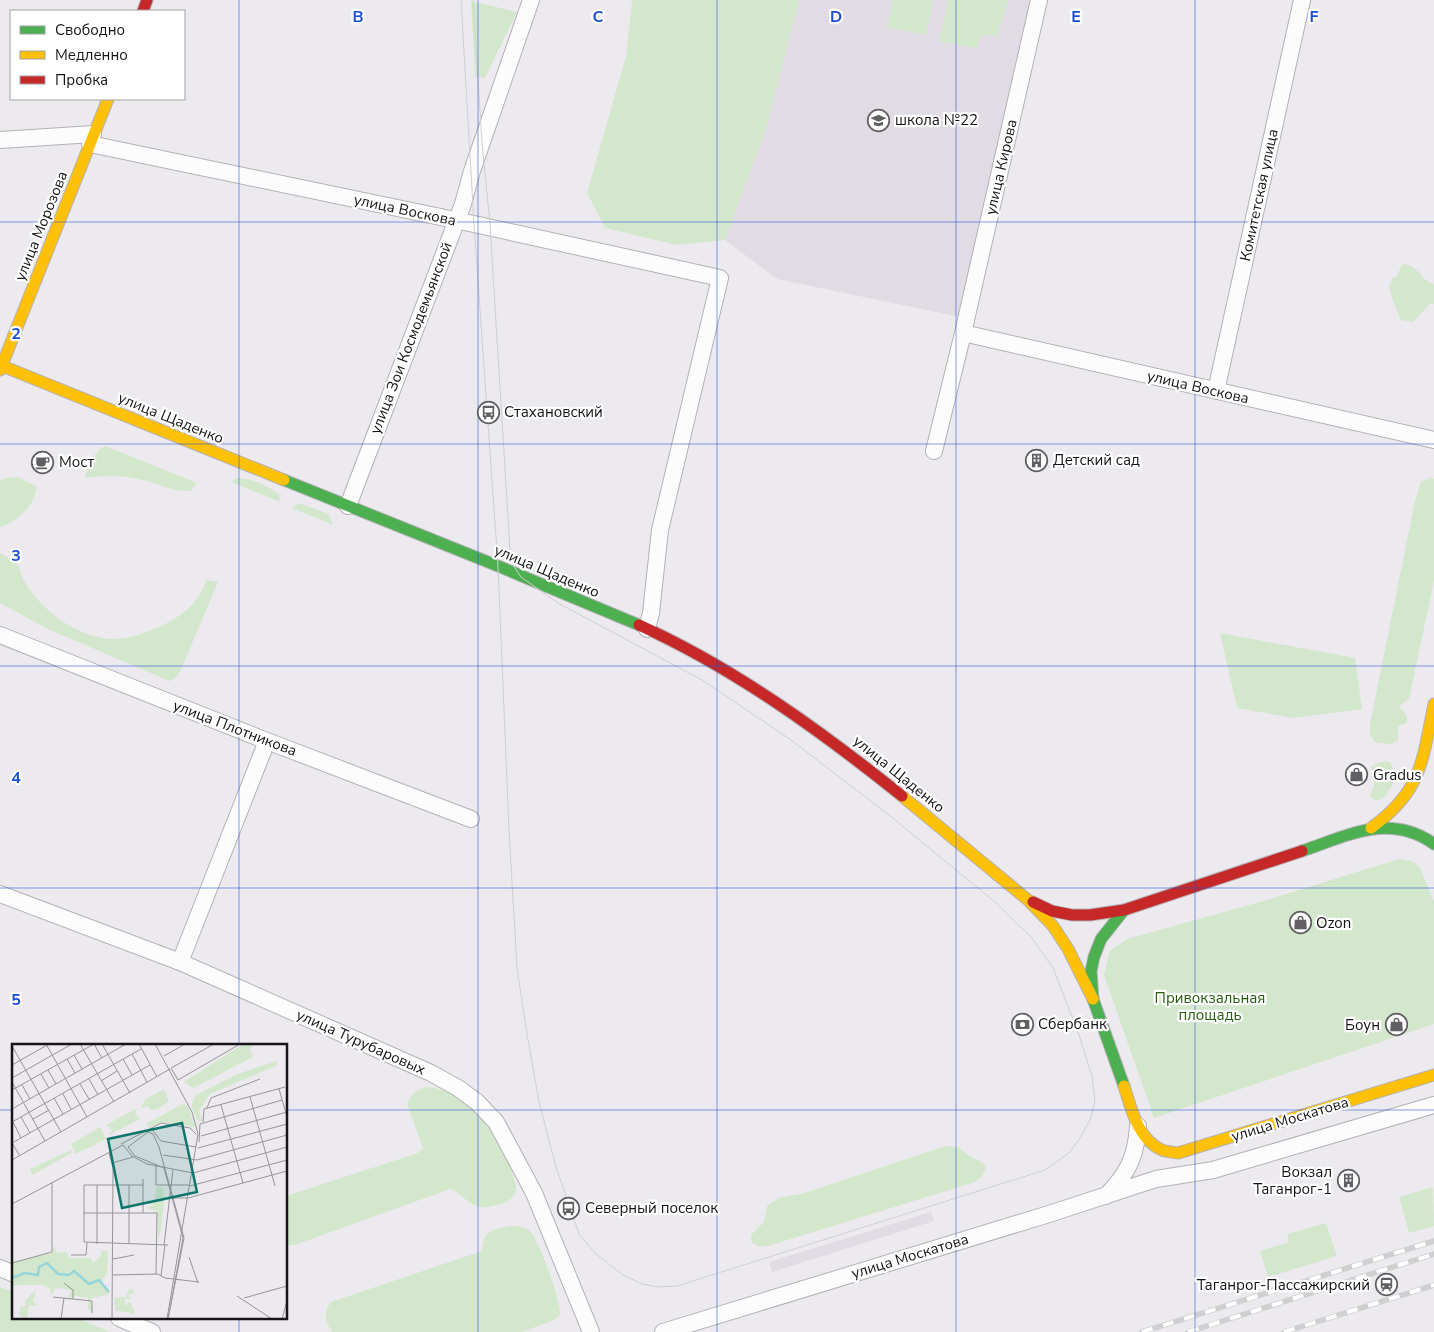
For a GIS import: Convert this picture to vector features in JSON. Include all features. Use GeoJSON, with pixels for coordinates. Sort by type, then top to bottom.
{"type":"FeatureCollection","features":[{"type":"Feature","properties":{"kind":"main road","name":"улица Морозова"},"geometry":{"type":"LineString","coordinates":[[0,367],[108,100]]}},
{"type":"Feature","properties":{"kind":"main road","name":"улица Щаденко"},"geometry":{"type":"LineString","coordinates":[[0,367],[348,506],[647,629],[716,666],[800,718],[842,747],[1028,900],[1053,926],[1068,948],[1093,999]]}},
{"type":"Feature","properties":{"kind":"main road"},"geometry":{"type":"LineString","coordinates":[[1371,828],[1391,814],[1404,800],[1418,773],[1434,704]]}},
{"type":"Feature","properties":{"kind":"main road"},"geometry":{"type":"LineString","coordinates":[[1178,1153],[1162,1150],[1151,1142],[1138,1126],[1093,999],[1091,971],[1094,956],[1101,940],[1124,910],[1371,828],[1393,827],[1411,831],[1434,844]]}},
{"type":"Feature","properties":{"kind":"main road","name":"улица Щаденко"},"geometry":{"type":"LineString","coordinates":[[1028,900],[1055,912],[1078,916],[1124,910]]}},
{"type":"Feature","properties":{"kind":"main road","name":"улица Москатова"},"geometry":{"type":"LineString","coordinates":[[1178,1153],[1434,1075]]}},
{"type":"Feature","properties":{"kind":"street","name":"улица Зои Космодемьянской"},"geometry":{"type":"LineString","coordinates":[[348,506],[456,221],[531,0]]}},
{"type":"Feature","properties":{"kind":"street","name":"улица Кирова"},"geometry":{"type":"LineString","coordinates":[[934,451],[1039,0]]}},
{"type":"Feature","properties":{"kind":"street","name":"Комитетская улица"},"geometry":{"type":"LineString","coordinates":[[1216,391],[1302,0]]}},
{"type":"Feature","properties":{"kind":"street","name":"улица Воскова"},"geometry":{"type":"LineString","coordinates":[[0,140],[92,139],[720,278],[660,530],[651,613],[647,629]]}},
{"type":"Feature","properties":{"kind":"street","name":"улица Воскова"},"geometry":{"type":"LineString","coordinates":[[963,333],[1434,440]]}},
{"type":"Feature","properties":{"kind":"street","name":"улица Плотникова"},"geometry":{"type":"LineString","coordinates":[[0,635],[267,741],[471,819]]}},
{"type":"Feature","properties":{"kind":"street"},"geometry":{"type":"LineString","coordinates":[[180,962],[267,741]]}},
{"type":"Feature","properties":{"kind":"street","name":"улица Турубаровых"},"geometry":{"type":"LineString","coordinates":[[0,894],[180,962],[432,1073],[458,1088],[476,1102],[496,1122],[534,1192],[591,1332]]}},
{"type":"Feature","properties":{"kind":"street","name":"улица Москатова"},"geometry":{"type":"LineString","coordinates":[[663,1332],[1156,1179],[1214,1170],[1434,1105]]}},
{"type":"Feature","properties":{"kind":"street"},"geometry":{"type":"LineString","coordinates":[[1106,1196],[1131,1164],[1138,1126]]}},
{"type":"Feature","properties":{"kind":"street"},"geometry":{"type":"LineString","coordinates":[[1156,1179],[1178,1153]]}},
{"type":"Feature","properties":{"kind":"street"},"geometry":{"type":"LineString","coordinates":[[0,1268],[12,1273]]}},
{"type":"Feature","properties":{"kind":"street"},"geometry":{"type":"LineString","coordinates":[[124,1320],[152,1332]]}},
{"type":"Feature","properties":{"kind":"shaded area","name":"школа №22"},"geometry":{"type":"Polygon","coordinates":[[[774,0],[1035,0],[965,318],[777,279],[725,240],[774,0]]]}},
{"type":"Feature","properties":{"kind":"shaded area"},"geometry":{"type":"Polygon","coordinates":[[[931,1212],[934,1221],[772,1272],[769,1262],[931,1212]]]}},
{"type":"Feature","properties":{"kind":"green space"},"geometry":{"type":"Polygon","coordinates":[[[632,0],[799,0],[767,125],[725,240],[677,245],[605,228],[587,193],[626,56],[632,0]]]}},
{"type":"Feature","properties":{"kind":"green space"},"geometry":{"type":"Polygon","coordinates":[[[893,0],[933,0],[926,35],[887,27],[893,0]]]}},
{"type":"Feature","properties":{"kind":"green space"},"geometry":{"type":"Polygon","coordinates":[[[948,0],[1008,0],[997,37],[981,34],[977,48],[939,41],[948,0]]]}},
{"type":"Feature","properties":{"kind":"green space"},"geometry":{"type":"Polygon","coordinates":[[[471,1],[517,12],[485,78],[475,77],[471,1]]]}},
{"type":"Feature","properties":{"kind":"green space"},"geometry":{"type":"Polygon","coordinates":[[[1402,264],[1412,267],[1425,279],[1434,284],[1434,304],[1430,304],[1413,322],[1401,320],[1389,287],[1392,279],[1397,276],[1402,264]]]}},
{"type":"Feature","properties":{"kind":"green space"},"geometry":{"type":"Polygon","coordinates":[[[105,446],[197,483],[191,491],[185,491],[131,478],[108,476],[85,478],[97,452],[105,446]]]}},
{"type":"Feature","properties":{"kind":"green space"},"geometry":{"type":"Polygon","coordinates":[[[18,477],[36,486],[33,499],[19,517],[0,527],[0,481],[6,478],[18,477]]]}},
{"type":"Feature","properties":{"kind":"green space"},"geometry":{"type":"Polygon","coordinates":[[[1430,477],[1434,479],[1434,581],[1409,699],[1399,706],[1407,716],[1407,723],[1398,726],[1398,741],[1390,744],[1375,742],[1370,735],[1370,724],[1415,501],[1421,482],[1430,477]]]}},
{"type":"Feature","properties":{"kind":"green space"},"geometry":{"type":"Polygon","coordinates":[[[237,478],[254,481],[270,488],[279,494],[280,502],[231,482],[237,478]]]}},
{"type":"Feature","properties":{"kind":"green space"},"geometry":{"type":"Polygon","coordinates":[[[299,503],[329,514],[333,525],[292,508],[299,503]]]}},
{"type":"Feature","properties":{"kind":"green space"},"geometry":{"type":"Polygon","coordinates":[[[0,553],[18,566],[24,581],[31,591],[52,614],[84,633],[102,638],[111,639],[135,636],[159,627],[186,611],[201,593],[207,580],[218,582],[180,672],[174,679],[169,681],[48,629],[0,603],[0,553]]]}},
{"type":"Feature","properties":{"kind":"green space"},"geometry":{"type":"Polygon","coordinates":[[[1220,633],[1355,658],[1362,709],[1293,718],[1237,708],[1220,633]]]}},
{"type":"Feature","properties":{"kind":"green space"},"geometry":{"type":"Polygon","coordinates":[[[1385,761],[1390,762],[1393,768],[1387,776],[1394,782],[1385,797],[1377,801],[1370,797],[1374,785],[1371,766],[1385,761]]]}},
{"type":"Feature","properties":{"kind":"green space","name":"Привокзальная площадь"},"geometry":{"type":"Polygon","coordinates":[[[1399,859],[1411,861],[1419,866],[1434,901],[1434,1024],[1154,1118],[1104,975],[1110,951],[1127,939],[1260,902],[1399,859]]]}},
{"type":"Feature","properties":{"kind":"green space"},"geometry":{"type":"Polygon","coordinates":[[[428,1087],[458,1096],[473,1106],[487,1120],[497,1136],[514,1178],[516,1191],[513,1196],[506,1202],[498,1205],[479,1207],[450,1189],[295,1245],[288,1246],[288,1195],[418,1153],[423,1148],[407,1104],[415,1092],[428,1087]]]}},
{"type":"Feature","properties":{"kind":"green space"},"geometry":{"type":"Polygon","coordinates":[[[945,1146],[958,1147],[983,1163],[986,1167],[983,1175],[972,1183],[768,1246],[758,1246],[751,1241],[751,1235],[764,1222],[767,1206],[779,1198],[801,1194],[945,1146]]]}},
{"type":"Feature","properties":{"kind":"green space"},"geometry":{"type":"Polygon","coordinates":[[[1433,1187],[1434,1226],[1409,1233],[1399,1197],[1433,1187]]]}},
{"type":"Feature","properties":{"kind":"green space"},"geometry":{"type":"Polygon","coordinates":[[[1326,1223],[1337,1256],[1268,1277],[1260,1251],[1289,1242],[1287,1234],[1326,1223]]]}},
{"type":"Feature","properties":{"kind":"green space"},"geometry":{"type":"Polygon","coordinates":[[[510,1226],[529,1230],[535,1238],[554,1286],[560,1315],[554,1320],[522,1332],[332,1332],[326,1321],[326,1313],[331,1302],[482,1251],[484,1239],[489,1232],[510,1226]]]}},
{"type":"Feature","properties":{"kind":"green space"},"geometry":{"type":"Polygon","coordinates":[[[0,1287],[12,1291],[12,1320],[82,1320],[110,1332],[0,1332],[0,1287]]]}},
{"type":"Feature","properties":{"kind":"tram line"},"geometry":{"type":"LineString","coordinates":[[461,0],[474,224],[498,566],[517,968],[539,1102],[556,1167],[579,1234],[596,1254],[623,1275],[642,1284],[658,1287],[677,1286],[1045,1170],[1069,1153],[1080,1138],[1090,1120],[1095,1101],[1092,1076],[1078,1032],[1053,968],[1032,938],[995,902],[889,815],[791,740],[702,680],[558,603],[521,577],[513,565],[510,551],[490,224],[482,143],[473,0]]}},
{"type":"Feature","properties":{"kind":"railway"},"geometry":{"type":"LineString","coordinates":[[1142,1332],[1434,1241]]}},
{"type":"Feature","properties":{"kind":"railway"},"geometry":{"type":"LineString","coordinates":[[1188,1332],[1434,1254]]}},
{"type":"Feature","properties":{"kind":"railway"},"geometry":{"type":"LineString","coordinates":[[1284,1332],[1434,1285]]}},
{"type":"Feature","properties":{"kind":"traffic: fast"},"geometry":{"type":"LineString","coordinates":[[284,480],[639,625]]}},
{"type":"Feature","properties":{"kind":"traffic: fast"},"geometry":{"type":"LineString","coordinates":[[1302,851],[1352,834],[1385,828],[1401,829],[1418,834],[1434,844]]}},
{"type":"Feature","properties":{"kind":"traffic: fast"},"geometry":{"type":"LineString","coordinates":[[1124,910],[1101,939],[1091,971],[1093,999],[1124,1086]]}},
{"type":"Feature","properties":{"kind":"traffic: slow"},"geometry":{"type":"LineString","coordinates":[[0,370],[108,100]]}},
{"type":"Feature","properties":{"kind":"traffic: slow"},"geometry":{"type":"LineString","coordinates":[[0,365],[284,480]]}},
{"type":"Feature","properties":{"kind":"traffic: slow"},"geometry":{"type":"LineString","coordinates":[[1371,828],[1401,801],[1410,788],[1422,759],[1434,704]]}},
{"type":"Feature","properties":{"kind":"traffic: slow"},"geometry":{"type":"LineString","coordinates":[[902,796],[1028,900],[1053,926],[1068,949],[1093,999]]}},
{"type":"Feature","properties":{"kind":"traffic: slow"},"geometry":{"type":"LineString","coordinates":[[1124,1086],[1137,1122],[1147,1139],[1162,1150],[1178,1153],[1434,1075]]}},
{"type":"Feature","properties":{"kind":"traffic: jam"},"geometry":{"type":"LineString","coordinates":[[143,10],[147,0]]}},
{"type":"Feature","properties":{"kind":"traffic: jam"},"geometry":{"type":"LineString","coordinates":[[639,625],[709,661],[776,702],[902,796]]}},
{"type":"Feature","properties":{"kind":"traffic: jam"},"geometry":{"type":"LineString","coordinates":[[1033,902],[1052,911],[1072,915],[1090,915],[1124,910],[1302,851]]}},
{"type":"Feature","properties":{"kind":"place","name":"школа №22"},"geometry":{"type":"Point","coordinates":[879,120]}},
{"type":"Feature","properties":{"kind":"place","name":"Стахановский"},"geometry":{"type":"Point","coordinates":[488,412]}},
{"type":"Feature","properties":{"kind":"place","name":"Детский сад"},"geometry":{"type":"Point","coordinates":[1037,460]}},
{"type":"Feature","properties":{"kind":"place","name":"Мост"},"geometry":{"type":"Point","coordinates":[43,462]}},
{"type":"Feature","properties":{"kind":"place","name":"Gradus"},"geometry":{"type":"Point","coordinates":[1357,775]}},
{"type":"Feature","properties":{"kind":"place","name":"Ozon"},"geometry":{"type":"Point","coordinates":[1300,923]}},
{"type":"Feature","properties":{"kind":"place","name":"Сбербанк"},"geometry":{"type":"Point","coordinates":[1022,1024]}},
{"type":"Feature","properties":{"kind":"place","name":"Боун"},"geometry":{"type":"Point","coordinates":[1396,1025]}},
{"type":"Feature","properties":{"kind":"place","name":"Вокзал Таганрог-1"},"geometry":{"type":"Point","coordinates":[1348,1181]}},
{"type":"Feature","properties":{"kind":"place","name":"Северный поселок"},"geometry":{"type":"Point","coordinates":[569,1208]}},
{"type":"Feature","properties":{"kind":"place","name":"Таганрог-Пассажирский"},"geometry":{"type":"Point","coordinates":[1386,1285]}}]}
